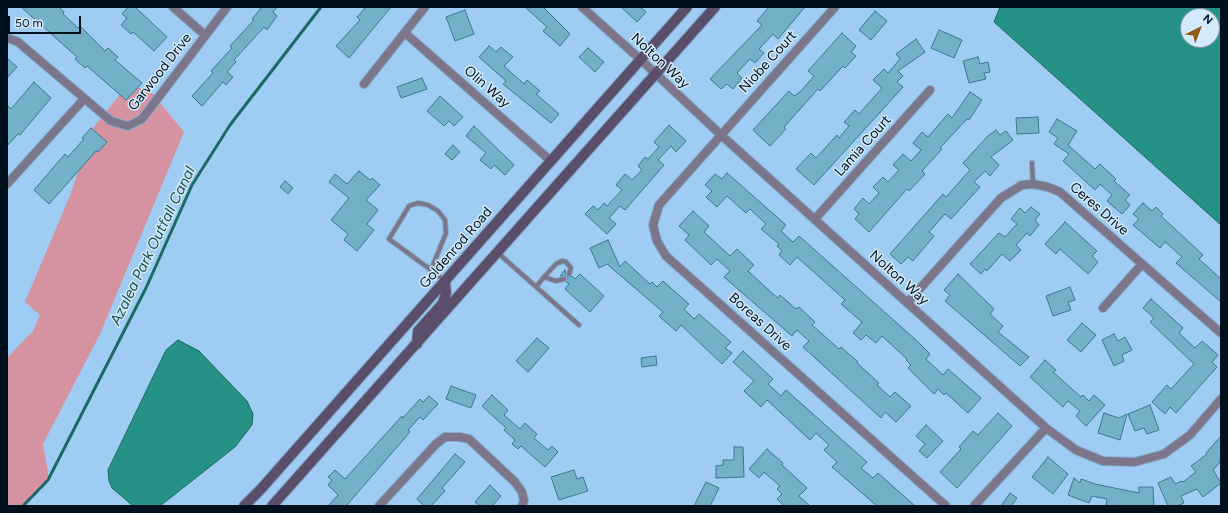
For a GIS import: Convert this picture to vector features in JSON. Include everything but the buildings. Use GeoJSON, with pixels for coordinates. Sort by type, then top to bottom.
{"type":"FeatureCollection","features":[{"type":"Feature","properties":{"kind":"main road","name":"Goldenrod Road"},"geometry":{"type":"LineString","coordinates":[[244,506],[262,489],[687,7]]}},
{"type":"Feature","properties":{"kind":"main road"},"geometry":{"type":"LineString","coordinates":[[277,505],[417,344],[715,7]]}},
{"type":"Feature","properties":{"kind":"main road"},"geometry":{"type":"LineString","coordinates":[[417,344],[418,331],[443,303],[446,292],[445,281]]}},
{"type":"Feature","properties":{"kind":"street"},"geometry":{"type":"LineString","coordinates":[[173,7],[205,35]]}},
{"type":"Feature","properties":{"kind":"street","name":"Garwood Drive"},"geometry":{"type":"LineString","coordinates":[[7,38],[18,42],[84,99],[115,123],[128,126],[135,124],[142,119],[227,7]]}},
{"type":"Feature","properties":{"kind":"street"},"geometry":{"type":"LineString","coordinates":[[364,84],[425,7]]}},
{"type":"Feature","properties":{"kind":"street","name":"Nolton Way"},"geometry":{"type":"LineString","coordinates":[[582,7],[721,135],[1046,428],[1076,450],[1103,461],[1135,462],[1164,454],[1190,435],[1221,399]]}},
{"type":"Feature","properties":{"kind":"street","name":"Niobe Court"},"geometry":{"type":"LineString","coordinates":[[721,135],[835,7]]}},
{"type":"Feature","properties":{"kind":"street","name":"Olin Way"},"geometry":{"type":"LineString","coordinates":[[405,33],[551,161]]}},
{"type":"Feature","properties":{"kind":"street","name":"Lamia Court"},"geometry":{"type":"LineString","coordinates":[[815,219],[930,90]]}},
{"type":"Feature","properties":{"kind":"street"},"geometry":{"type":"LineString","coordinates":[[7,184],[84,99]]}},
{"type":"Feature","properties":{"kind":"street","name":"Boreas Drive"},"geometry":{"type":"LineString","coordinates":[[721,135],[659,205],[653,224],[657,241],[666,256],[946,506]]}},
{"type":"Feature","properties":{"kind":"street"},"geometry":{"type":"LineString","coordinates":[[907,303],[1001,198],[1022,185],[1033,184]]}},
{"type":"Feature","properties":{"kind":"street","name":"Ceres Drive"},"geometry":{"type":"LineString","coordinates":[[1033,184],[1048,187],[1060,192],[1221,333]]}},
{"type":"Feature","properties":{"kind":"street"},"geometry":{"type":"LineString","coordinates":[[1103,308],[1142,264]]}},
{"type":"Feature","properties":{"kind":"street"},"geometry":{"type":"LineString","coordinates":[[974,506],[1046,428]]}},
{"type":"Feature","properties":{"kind":"street"},"geometry":{"type":"LineString","coordinates":[[379,506],[436,444],[445,437],[459,437],[469,440],[515,482],[522,492],[524,501],[522,506]]}},
{"type":"Feature","properties":{"kind":"lane"},"geometry":{"type":"LineString","coordinates":[[1032,163],[1033,184]]}},
{"type":"Feature","properties":{"kind":"lane"},"geometry":{"type":"LineString","coordinates":[[431,270],[446,233],[447,226],[445,220],[438,211],[428,205],[418,203],[409,206],[389,239],[445,281]]}},
{"type":"Feature","properties":{"kind":"lane"},"geometry":{"type":"LineString","coordinates":[[498,253],[579,325]]}},
{"type":"Feature","properties":{"kind":"lane"},"geometry":{"type":"LineString","coordinates":[[536,287],[556,264],[562,261],[566,262],[571,268],[569,274]]}},
{"type":"Feature","properties":{"kind":"lane"},"geometry":{"type":"LineString","coordinates":[[544,277],[556,281],[564,279]]}},
{"type":"Feature","properties":{"kind":"shaded area"},"geometry":{"type":"Polygon","coordinates":[[[1000,7],[1221,7],[1221,225],[994,22],[1000,7]]]}},
{"type":"Feature","properties":{"kind":"shaded area"},"geometry":{"type":"Polygon","coordinates":[[[125,88],[148,88],[184,132],[100,334],[43,444],[49,478],[24,506],[7,506],[7,358],[33,331],[40,315],[25,302],[71,193],[93,128],[125,88]]]}},
{"type":"Feature","properties":{"kind":"shaded area"},"geometry":{"type":"Polygon","coordinates":[[[178,340],[199,351],[247,401],[253,414],[252,425],[235,447],[160,506],[133,506],[112,488],[109,481],[108,470],[166,350],[178,340]]]}},
{"type":"Feature","properties":{"kind":"waterway","name":"Azalea Park Outfall Canal"},"geometry":{"type":"LineString","coordinates":[[23,506],[48,480],[146,288],[192,185],[230,125],[321,7]]}}]}
